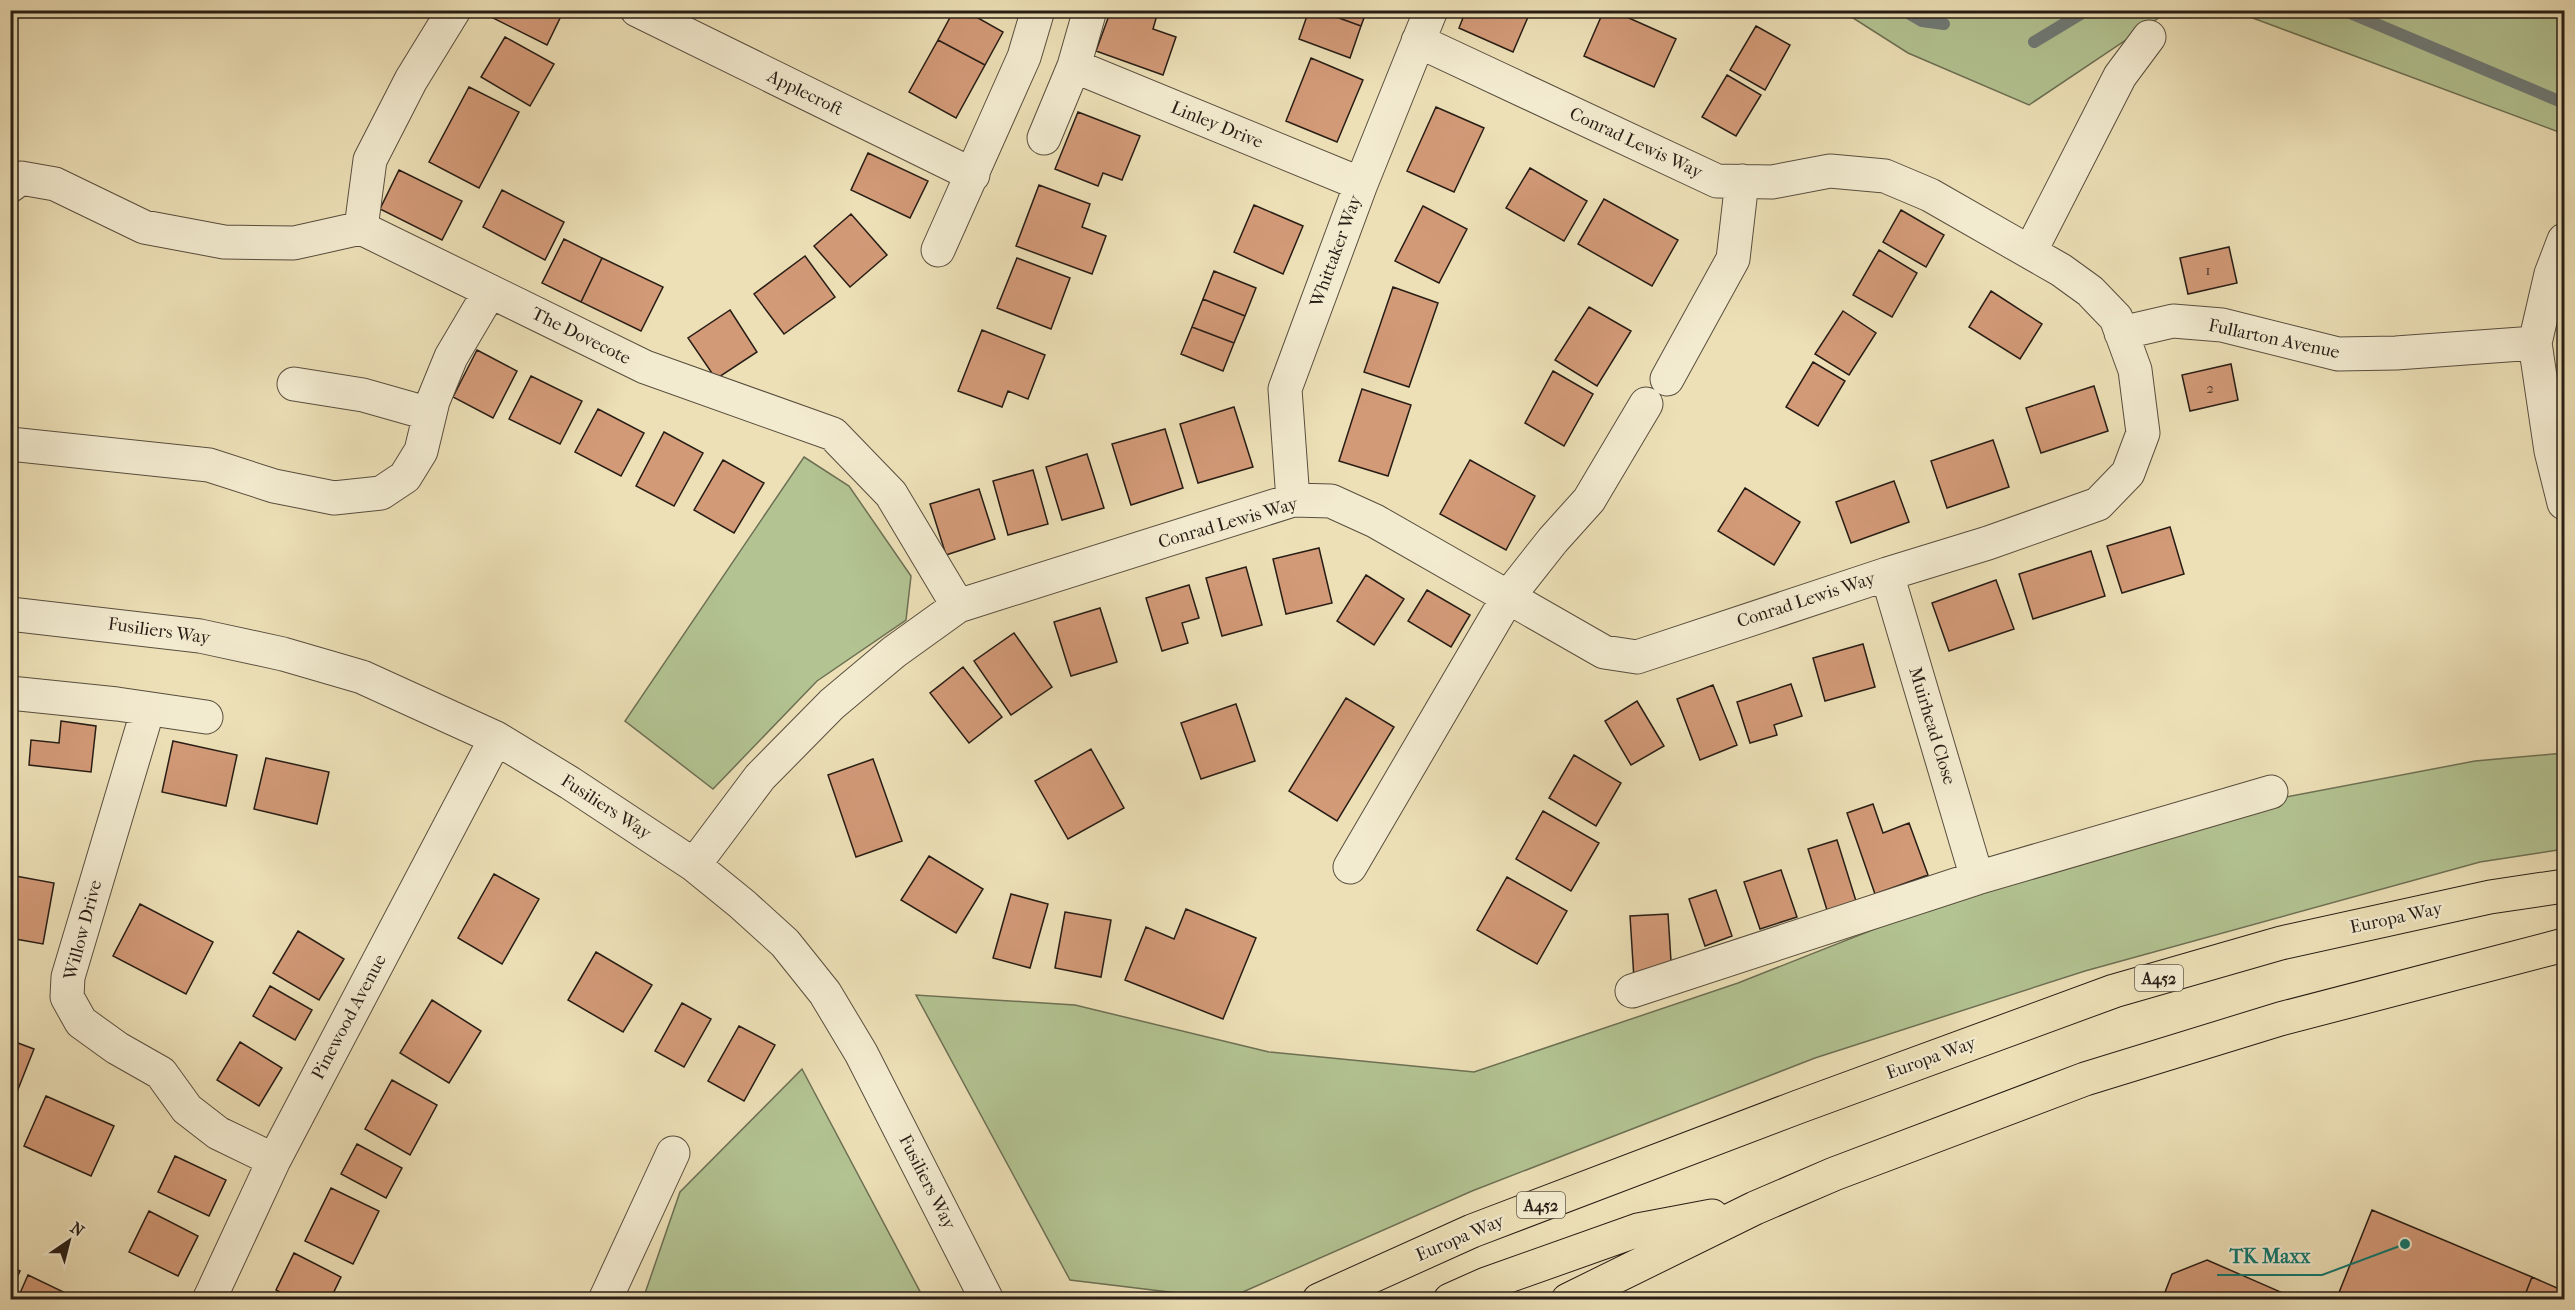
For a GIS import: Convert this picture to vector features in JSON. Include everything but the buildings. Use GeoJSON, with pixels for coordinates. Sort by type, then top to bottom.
{"type":"FeatureCollection","features":[{"type":"Feature","properties":{"kind":"highway","name":"Europa Way"},"geometry":{"type":"LineString","coordinates":[[1319,1299],[1472,1231],[1798,1107],[2114,991],[2281,943],[2490,897],[2565,885]]}},
{"type":"Feature","properties":{"kind":"highway"},"geometry":{"type":"LineString","coordinates":[[1568,1299],[1755,1208],[1866,1162],[2085,1079],[2280,1019],[2565,945]]}},
{"type":"Feature","properties":{"kind":"highway"},"geometry":{"type":"LineString","coordinates":[[1450,1299],[1638,1230],[1755,1208]]}},
{"type":"Feature","properties":{"kind":"street"},"geometry":{"type":"LineString","coordinates":[[10,186],[21,178],[55,184],[144,227],[224,242],[294,243],[361,228],[370,160],[411,80],[454,10]]}},
{"type":"Feature","properties":{"kind":"street","name":"Applecroft"},"geometry":{"type":"LineString","coordinates":[[637,10],[973,175]]}},
{"type":"Feature","properties":{"kind":"street"},"geometry":{"type":"LineString","coordinates":[[938,250],[1024,57],[1038,10]]}},
{"type":"Feature","properties":{"kind":"street"},"geometry":{"type":"LineString","coordinates":[[1044,138],[1074,66],[1090,10]]}},
{"type":"Feature","properties":{"kind":"street","name":"Whittaker Way"},"geometry":{"type":"LineString","coordinates":[[1293,500],[1285,389],[1361,184],[1431,10]]}},
{"type":"Feature","properties":{"kind":"street"},"geometry":{"type":"LineString","coordinates":[[2030,252],[2120,76],[2149,37]]}},
{"type":"Feature","properties":{"kind":"street","name":"Conrad Lewis Way"},"geometry":{"type":"LineString","coordinates":[[694,865],[760,777],[832,704],[894,652],[958,606],[1293,500],[1331,501],[1342,506],[1375,522],[1604,652],[1637,657],[1988,543],[2098,504],[2128,473],[2143,433],[2135,370],[2116,318],[2090,291],[2061,270],[1930,195],[1885,176],[1830,171],[1773,182],[1717,181],[1418,41]]}},
{"type":"Feature","properties":{"kind":"street","name":"Linley Drive"},"geometry":{"type":"LineString","coordinates":[[1074,66],[1361,184]]}},
{"type":"Feature","properties":{"kind":"street"},"geometry":{"type":"LineString","coordinates":[[1667,379],[1733,259],[1742,181]]}},
{"type":"Feature","properties":{"kind":"street","name":"The Dovecote"},"geometry":{"type":"LineString","coordinates":[[361,228],[645,367],[833,434],[891,495],[958,606]]}},
{"type":"Feature","properties":{"kind":"street"},"geometry":{"type":"LineString","coordinates":[[2565,240],[2551,274],[2535,343],[2552,451],[2565,503]]}},
{"type":"Feature","properties":{"kind":"street"},"geometry":{"type":"LineString","coordinates":[[10,444],[209,465],[274,486],[334,498],[381,493],[405,477],[421,451],[433,401],[451,357],[490,291]]}},
{"type":"Feature","properties":{"kind":"street","name":"Fullarton Avenue"},"geometry":{"type":"LineString","coordinates":[[2121,333],[2172,321],[2222,325],[2338,354],[2396,353],[2535,343]]}},
{"type":"Feature","properties":{"kind":"street"},"geometry":{"type":"LineString","coordinates":[[294,384],[363,395],[430,414]]}},
{"type":"Feature","properties":{"kind":"street"},"geometry":{"type":"LineString","coordinates":[[1350,867],[1508,597],[1589,500],[1646,404]]}},
{"type":"Feature","properties":{"kind":"street","name":"Muirhead Close"},"geometry":{"type":"LineString","coordinates":[[1887,574],[1977,878]]}},
{"type":"Feature","properties":{"kind":"street","name":"Fusiliers Way"},"geometry":{"type":"LineString","coordinates":[[10,614],[200,636],[283,654],[362,677],[496,738],[570,783],[694,865],[785,943],[825,993],[861,1053],[987,1299]]}},
{"type":"Feature","properties":{"kind":"street"},"geometry":{"type":"LineString","coordinates":[[10,693],[133,706],[206,717]]}},
{"type":"Feature","properties":{"kind":"street","name":"Willow Drive"},"geometry":{"type":"LineString","coordinates":[[133,706],[68,977],[68,998],[81,1022],[117,1048],[161,1074],[187,1109],[218,1133],[274,1160]]}},
{"type":"Feature","properties":{"kind":"street","name":"Pinewood Avenue"},"geometry":{"type":"LineString","coordinates":[[209,1299],[274,1160],[496,738]]}},
{"type":"Feature","properties":{"kind":"street"},"geometry":{"type":"LineString","coordinates":[[1632,991],[1977,878],[2271,792]]}},
{"type":"Feature","properties":{"kind":"street"},"geometry":{"type":"LineString","coordinates":[[605,1299],[673,1153]]}},
{"type":"Feature","properties":{"kind":"green space"},"geometry":{"type":"Polygon","coordinates":[[[1842,11],[2169,11],[2029,105],[1908,53],[1842,11]]]}},
{"type":"Feature","properties":{"kind":"green space"},"geometry":{"type":"Polygon","coordinates":[[[2234,11],[2564,11],[2564,134],[2234,11]]]}},
{"type":"Feature","properties":{"kind":"green space"},"geometry":{"type":"Polygon","coordinates":[[[804,457],[849,486],[911,576],[906,620],[817,681],[713,789],[625,721],[804,457]]]}},
{"type":"Feature","properties":{"kind":"green space"},"geometry":{"type":"Polygon","coordinates":[[[2564,753],[2564,849],[2480,862],[2085,971],[1815,1058],[1472,1191],[1227,1299],[1070,1280],[916,995],[1075,1005],[1269,1052],[1474,1072],[1738,983],[1976,889],[2244,805],[2475,761],[2564,753]]]}},
{"type":"Feature","properties":{"kind":"green space"},"geometry":{"type":"Polygon","coordinates":[[[802,1069],[924,1299],[643,1299],[680,1192],[802,1069]]]}},
{"type":"Feature","properties":{"kind":"waterway"},"geometry":{"type":"LineString","coordinates":[[1903,10],[1922,21],[1944,24]]}},
{"type":"Feature","properties":{"kind":"waterway"},"geometry":{"type":"LineString","coordinates":[[2034,42],[2087,10]]}},
{"type":"Feature","properties":{"kind":"waterway"},"geometry":{"type":"LineString","coordinates":[[2343,10],[2564,103]]}},
{"type":"Feature","properties":{"kind":"place","name":"TK Maxx"},"geometry":{"type":"Point","coordinates":[2405,1244]}}]}
